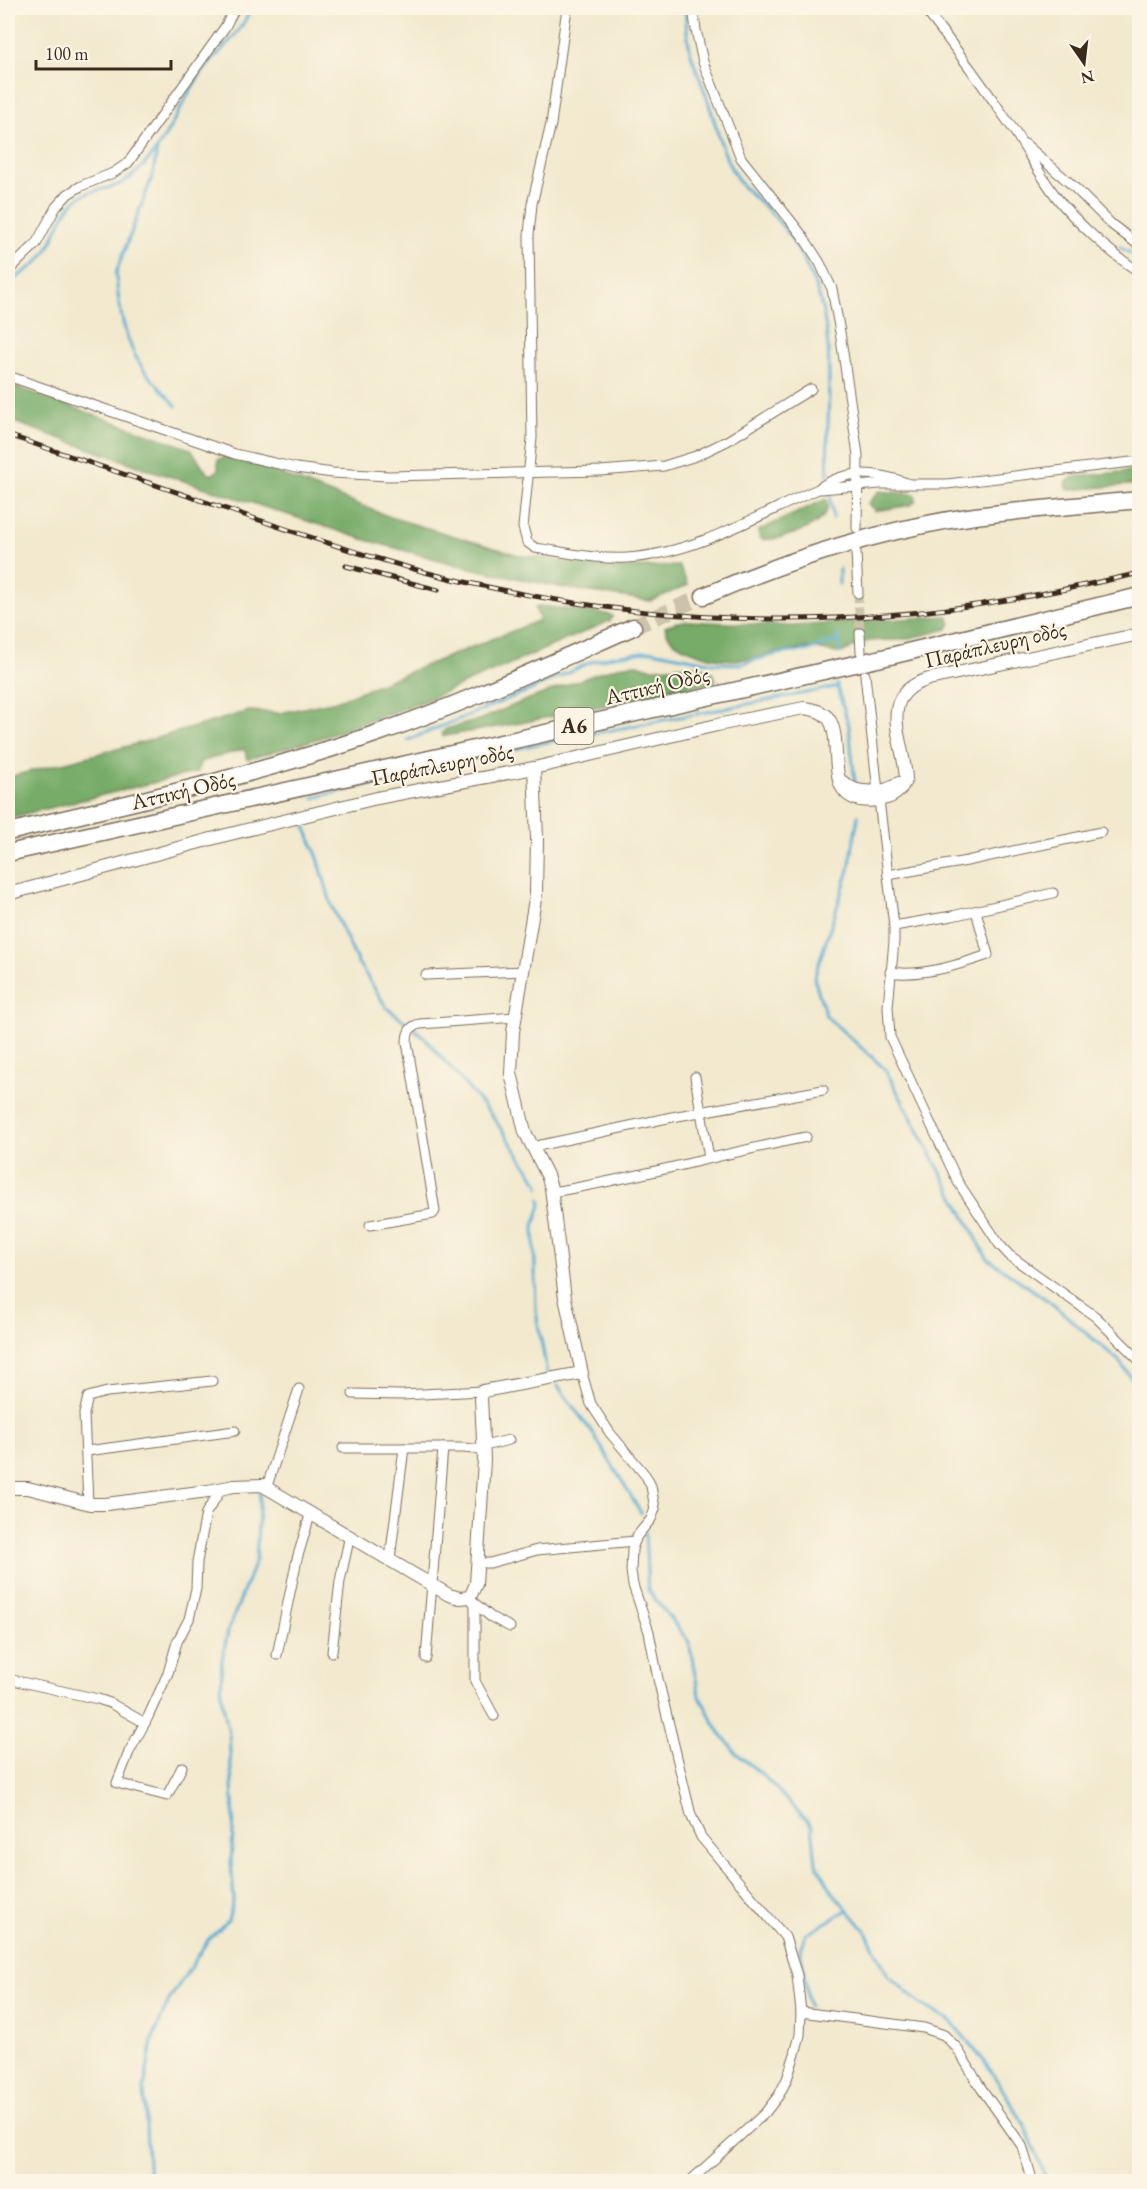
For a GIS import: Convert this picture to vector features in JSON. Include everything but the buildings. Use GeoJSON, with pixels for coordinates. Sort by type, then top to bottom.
{"type":"FeatureCollection","features":[{"type":"Feature","properties":{"kind":"highway"},"geometry":{"type":"LineString","coordinates":[[704,596],[743,579],[820,553],[919,526],[975,516],[1140,500]]}},
{"type":"Feature","properties":{"kind":"highway","name":"Αττική Οδός"},"geometry":{"type":"LineString","coordinates":[[8,853],[872,660],[1140,596]]}},
{"type":"Feature","properties":{"kind":"highway","name":"Αττική Οδός"},"geometry":{"type":"LineString","coordinates":[[8,832],[230,778],[375,735],[507,682],[633,627]]}},
{"type":"Feature","properties":{"kind":"street"},"geometry":{"type":"LineString","coordinates":[[8,271],[36,244],[56,207],[68,194],[113,173],[128,163],[225,27],[235,8]]}},
{"type":"Feature","properties":{"kind":"street"},"geometry":{"type":"LineString","coordinates":[[567,8],[551,124],[532,204],[529,235],[532,406],[530,473],[523,527],[527,542],[535,548],[603,558],[644,556],[674,550],[714,535],[818,489],[829,481],[859,473],[876,474],[907,483]]}},
{"type":"Feature","properties":{"kind":"street"},"geometry":{"type":"LineString","coordinates":[[693,8],[703,62],[741,158],[802,235],[820,262],[832,289],[855,429],[859,473],[857,528]]}},
{"type":"Feature","properties":{"kind":"street"},"geometry":{"type":"LineString","coordinates":[[924,8],[947,36],[1018,137],[1054,194],[1104,243],[1140,272]]}},
{"type":"Feature","properties":{"kind":"street"},"geometry":{"type":"LineString","coordinates":[[1018,137],[1071,184],[1111,224],[1140,246]]}},
{"type":"Feature","properties":{"kind":"street"},"geometry":{"type":"LineString","coordinates":[[8,376],[235,454],[296,468],[388,476],[600,471],[664,466],[696,456],[727,441],[811,389]]}},
{"type":"Feature","properties":{"kind":"street"},"geometry":{"type":"LineString","coordinates":[[818,489],[907,483],[947,484],[1140,461]]}},
{"type":"Feature","properties":{"kind":"street"},"geometry":{"type":"LineString","coordinates":[[856,552],[858,593]]}},
{"type":"Feature","properties":{"kind":"street"},"geometry":{"type":"LineString","coordinates":[[860,633],[861,652]]}},
{"type":"Feature","properties":{"kind":"street","name":"Παράπλευρη οδός"},"geometry":{"type":"LineString","coordinates":[[8,894],[226,835],[377,798],[534,768],[717,725],[804,708],[815,710],[829,719],[834,734],[839,775],[850,788],[878,796],[898,785],[903,778],[905,769],[896,711],[902,694],[913,685],[929,679],[1140,634]]}},
{"type":"Feature","properties":{"kind":"street"},"geometry":{"type":"LineString","coordinates":[[865,675],[894,926],[888,1007],[890,1037],[958,1182],[999,1244],[1009,1255],[1096,1317],[1140,1361]]}},
{"type":"Feature","properties":{"kind":"street"},"geometry":{"type":"LineString","coordinates":[[534,768],[536,883],[512,1048],[511,1073],[518,1108],[552,1192],[566,1298],[591,1404],[610,1433],[646,1476],[651,1486],[655,1509],[651,1519],[635,1541],[630,1562],[633,1585],[649,1632],[658,1679],[692,1815],[701,1836],[785,1937],[797,1975],[801,2012],[800,2035],[787,2079],[779,2095],[765,2113],[689,2181]]}},
{"type":"Feature","properties":{"kind":"street"},"geometry":{"type":"LineString","coordinates":[[888,875],[967,861],[1101,832]]}},
{"type":"Feature","properties":{"kind":"street"},"geometry":{"type":"LineString","coordinates":[[894,926],[1053,893]]}},
{"type":"Feature","properties":{"kind":"street"},"geometry":{"type":"LineString","coordinates":[[890,972],[906,974],[925,971],[988,955],[976,910]]}},
{"type":"Feature","properties":{"kind":"street"},"geometry":{"type":"LineString","coordinates":[[426,975],[524,971]]}},
{"type":"Feature","properties":{"kind":"street"},"geometry":{"type":"LineString","coordinates":[[370,1225],[433,1214],[435,1211],[407,1042],[410,1029],[420,1024],[516,1017]]}},
{"type":"Feature","properties":{"kind":"street"},"geometry":{"type":"LineString","coordinates":[[695,1077],[709,1158]]}},
{"type":"Feature","properties":{"kind":"street"},"geometry":{"type":"LineString","coordinates":[[532,1147],[700,1111],[823,1090]]}},
{"type":"Feature","properties":{"kind":"street"},"geometry":{"type":"LineString","coordinates":[[552,1192],[622,1180],[806,1137]]}},
{"type":"Feature","properties":{"kind":"street"},"geometry":{"type":"LineString","coordinates":[[353,1394],[402,1395],[483,1391],[582,1373]]}},
{"type":"Feature","properties":{"kind":"street"},"geometry":{"type":"LineString","coordinates":[[88,1503],[84,1414],[88,1397],[107,1392],[212,1381]]}},
{"type":"Feature","properties":{"kind":"street"},"geometry":{"type":"LineString","coordinates":[[267,1486],[298,1389]]}},
{"type":"Feature","properties":{"kind":"street"},"geometry":{"type":"LineString","coordinates":[[483,1391],[481,1398],[484,1448],[476,1584],[472,1601],[476,1681],[494,1716]]}},
{"type":"Feature","properties":{"kind":"street"},"geometry":{"type":"LineString","coordinates":[[87,1451],[235,1431]]}},
{"type":"Feature","properties":{"kind":"street"},"geometry":{"type":"LineString","coordinates":[[343,1448],[484,1448],[509,1440]]}},
{"type":"Feature","properties":{"kind":"street"},"geometry":{"type":"LineString","coordinates":[[390,1559],[404,1448]]}},
{"type":"Feature","properties":{"kind":"street"},"geometry":{"type":"LineString","coordinates":[[426,1658],[443,1448]]}},
{"type":"Feature","properties":{"kind":"street"},"geometry":{"type":"LineString","coordinates":[[8,1488],[28,1488],[88,1503],[129,1501],[249,1484],[267,1486],[449,1595],[472,1601],[491,1617],[510,1627]]}},
{"type":"Feature","properties":{"kind":"street"},"geometry":{"type":"LineString","coordinates":[[182,1767],[167,1796],[117,1783],[129,1752],[168,1673],[177,1642],[189,1619],[196,1589],[206,1513],[222,1488]]}},
{"type":"Feature","properties":{"kind":"street"},"geometry":{"type":"LineString","coordinates":[[277,1655],[297,1559],[310,1512]]}},
{"type":"Feature","properties":{"kind":"street"},"geometry":{"type":"LineString","coordinates":[[332,1652],[342,1572],[350,1535]]}},
{"type":"Feature","properties":{"kind":"street"},"geometry":{"type":"LineString","coordinates":[[477,1563],[490,1563],[537,1550],[635,1541]]}},
{"type":"Feature","properties":{"kind":"street"},"geometry":{"type":"LineString","coordinates":[[8,1679],[98,1699],[110,1703],[145,1723]]}},
{"type":"Feature","properties":{"kind":"street"},"geometry":{"type":"LineString","coordinates":[[801,2012],[924,2028],[944,2035],[957,2048],[981,2088],[1022,2145],[1033,2181]]}},
{"type":"Feature","properties":{"kind":"green space"},"geometry":{"type":"Polygon","coordinates":[[[8,384],[191,449],[208,474],[214,474],[218,469],[218,459],[226,457],[262,467],[393,518],[522,556],[544,557],[580,565],[609,568],[679,566],[688,585],[650,601],[559,587],[465,567],[366,540],[141,467],[8,420],[8,384]]]}},
{"type":"Feature","properties":{"kind":"green space"},"geometry":{"type":"Polygon","coordinates":[[[1139,470],[1139,484],[1069,490],[1066,486],[1073,477],[1139,470]]]}},
{"type":"Feature","properties":{"kind":"green space"},"geometry":{"type":"Polygon","coordinates":[[[879,491],[915,494],[916,500],[911,505],[875,511],[868,504],[879,491]]]}},
{"type":"Feature","properties":{"kind":"green space"},"geometry":{"type":"Polygon","coordinates":[[[826,499],[828,508],[824,516],[804,530],[779,538],[760,539],[758,531],[826,499]]]}},
{"type":"Feature","properties":{"kind":"green space"},"geometry":{"type":"Polygon","coordinates":[[[540,606],[613,616],[610,621],[417,704],[327,736],[248,759],[244,749],[200,762],[198,772],[8,818],[8,777],[140,743],[249,711],[280,713],[336,701],[540,620],[535,608],[540,606]]]}},
{"type":"Feature","properties":{"kind":"green space"},"geometry":{"type":"Polygon","coordinates":[[[948,616],[951,624],[947,629],[903,639],[865,642],[840,653],[808,648],[735,660],[705,656],[683,647],[670,638],[665,627],[677,622],[689,621],[792,626],[948,616]]]}},
{"type":"Feature","properties":{"kind":"green space"},"geometry":{"type":"Polygon","coordinates":[[[638,664],[653,668],[697,666],[711,672],[716,679],[715,682],[521,723],[443,736],[442,733],[446,729],[476,721],[601,672],[624,665],[638,664]]]}},
{"type":"Feature","properties":{"kind":"waterway"},"geometry":{"type":"LineString","coordinates":[[8,285],[43,256],[65,213],[75,201],[87,194],[125,181],[148,160],[166,135],[196,81],[240,28],[251,8]]}},
{"type":"Feature","properties":{"kind":"waterway"},"geometry":{"type":"LineString","coordinates":[[685,8],[692,57],[730,165],[741,184],[770,212],[790,237],[811,276],[822,307],[829,379],[828,475]]}},
{"type":"Feature","properties":{"kind":"waterway"},"geometry":{"type":"LineString","coordinates":[[157,150],[153,174],[116,273],[120,310],[131,346],[142,367],[176,406]]}},
{"type":"Feature","properties":{"kind":"waterway"},"geometry":{"type":"LineString","coordinates":[[1120,247],[1140,259]]}},
{"type":"Feature","properties":{"kind":"waterway"},"geometry":{"type":"LineString","coordinates":[[830,493],[833,518]]}},
{"type":"Feature","properties":{"kind":"waterway"},"geometry":{"type":"LineString","coordinates":[[839,569],[839,584]]}},
{"type":"Feature","properties":{"kind":"waterway"},"geometry":{"type":"LineString","coordinates":[[838,635],[840,652]]}},
{"type":"Feature","properties":{"kind":"waterway"},"geometry":{"type":"LineString","coordinates":[[408,740],[535,688],[591,662],[613,656],[652,651],[714,663],[740,664],[778,654],[810,650],[839,640]]}},
{"type":"Feature","properties":{"kind":"waterway"},"geometry":{"type":"LineString","coordinates":[[313,798],[528,746],[837,687],[837,684]]}},
{"type":"Feature","properties":{"kind":"waterway"},"geometry":{"type":"LineString","coordinates":[[837,687],[849,726],[855,784]]}},
{"type":"Feature","properties":{"kind":"waterway"},"geometry":{"type":"LineString","coordinates":[[858,816],[849,870],[814,978],[826,1016],[885,1069],[987,1258],[1050,1302],[1118,1360],[1140,1389]]}},
{"type":"Feature","properties":{"kind":"waterway"},"geometry":{"type":"LineString","coordinates":[[305,826],[318,858],[332,907],[357,961],[387,1008],[406,1022]]}},
{"type":"Feature","properties":{"kind":"waterway"},"geometry":{"type":"LineString","coordinates":[[415,1030],[424,1037],[493,1117],[539,1184],[539,1188]]}},
{"type":"Feature","properties":{"kind":"waterway"},"geometry":{"type":"LineString","coordinates":[[540,1199],[541,1205],[534,1226],[536,1312],[547,1373]]}},
{"type":"Feature","properties":{"kind":"waterway"},"geometry":{"type":"LineString","coordinates":[[557,1385],[594,1435],[641,1513]]}},
{"type":"Feature","properties":{"kind":"waterway"},"geometry":{"type":"LineString","coordinates":[[149,2182],[144,2089],[152,2041],[168,2002],[208,1940],[228,1920],[234,1899],[231,1862],[234,1818],[229,1734],[221,1695],[222,1660],[228,1631],[256,1559],[260,1493]]}},
{"type":"Feature","properties":{"kind":"waterway"},"geometry":{"type":"LineString","coordinates":[[645,1532],[648,1590],[689,1642],[699,1695],[718,1730],[736,1753],[764,1776],[812,1826],[816,1863],[834,1894],[865,1930],[888,1975],[920,2004],[951,2021],[988,2066],[1024,2124],[1045,2174],[1045,2182]]}},
{"type":"Feature","properties":{"kind":"waterway"},"geometry":{"type":"LineString","coordinates":[[809,2006],[800,1949],[806,1934],[847,1910]]}},
{"type":"Feature","properties":{"kind":"tunnel"},"geometry":{"type":"LineString","coordinates":[[858,593],[860,633]]}},
{"type":"Feature","properties":{"kind":"tunnel"},"geometry":{"type":"LineString","coordinates":[[633,627],[704,596]]}},
{"type":"Feature","properties":{"kind":"railway"},"geometry":{"type":"LineString","coordinates":[[8,435],[310,537],[419,570],[525,594],[628,610],[731,618],[783,619],[886,615],[950,609],[1014,599],[1140,573]]}},
{"type":"Feature","properties":{"kind":"railway"},"geometry":{"type":"LineString","coordinates":[[346,566],[438,590]]}}]}
